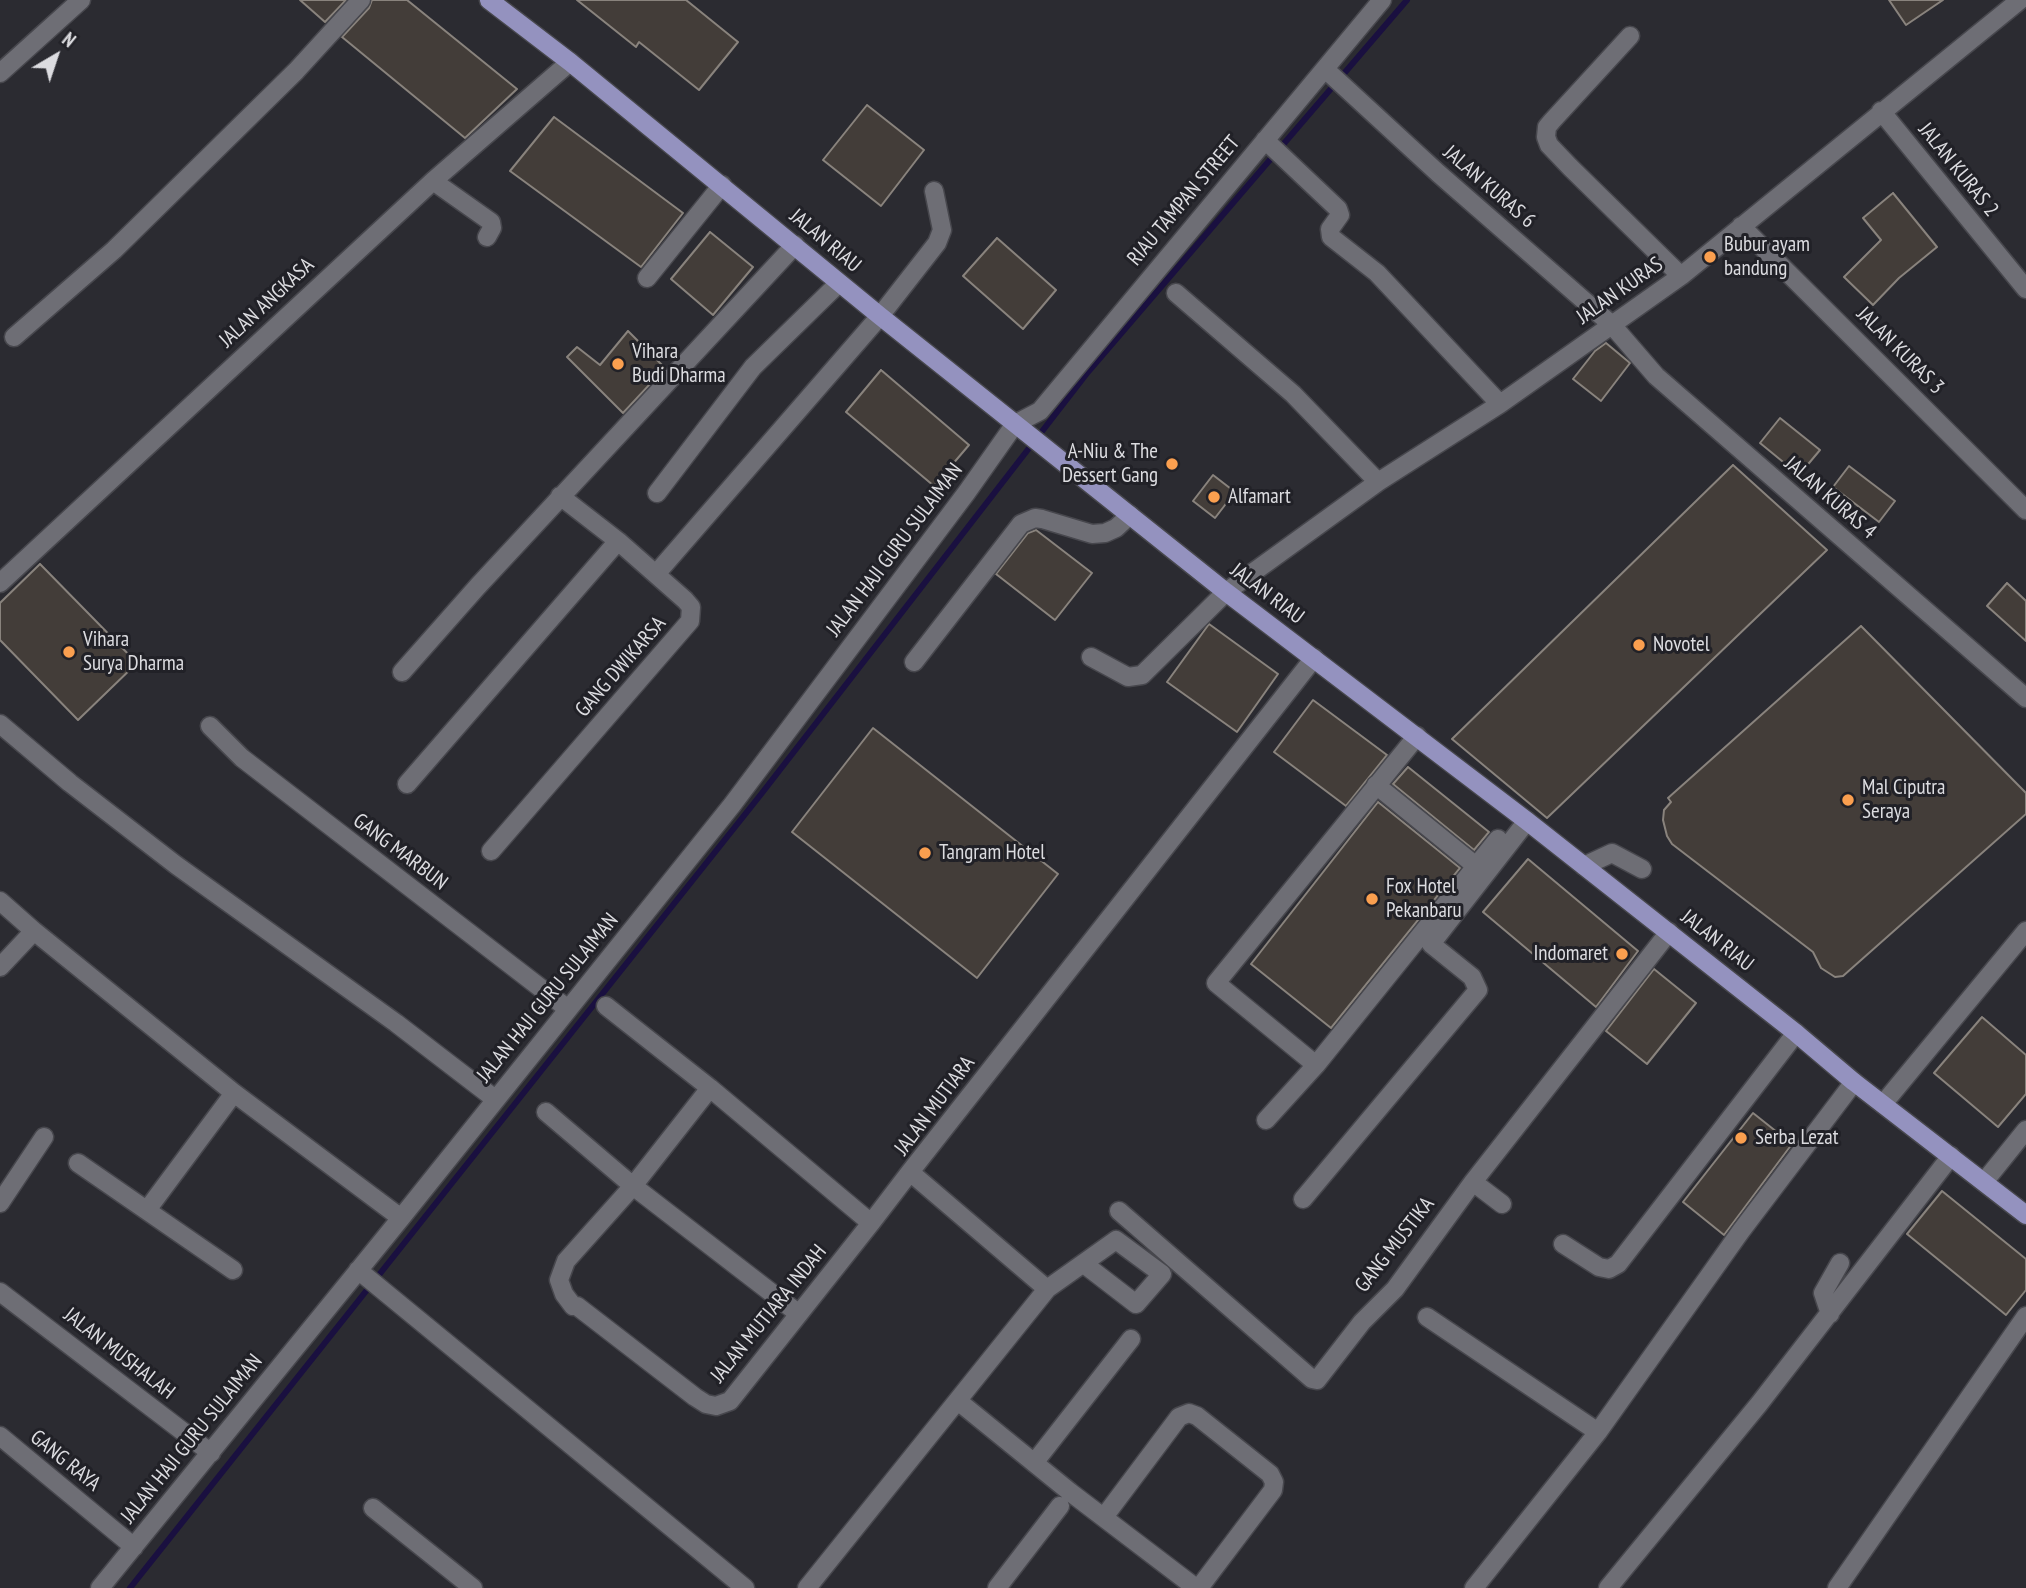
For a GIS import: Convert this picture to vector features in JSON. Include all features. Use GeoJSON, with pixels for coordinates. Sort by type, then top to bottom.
{"type":"FeatureCollection","features":[{"type":"Feature","properties":{"kind":"main road","name":"JALAN RIAU"},"geometry":{"type":"LineString","coordinates":[[491,1],[1226,592],[1670,932],[1854,1082],[2026,1215]]}},
{"type":"Feature","properties":{"kind":"street"},"geometry":{"type":"LineString","coordinates":[[0,73],[81,0]]}},
{"type":"Feature","properties":{"kind":"street"},"geometry":{"type":"LineString","coordinates":[[14,337],[114,250],[296,71],[361,0]]}},
{"type":"Feature","properties":{"kind":"street","name":"RIAU TAMPAN STREET"},"geometry":{"type":"LineString","coordinates":[[1018,426],[1040,411],[1382,0]]}},
{"type":"Feature","properties":{"kind":"street","name":"JALAN KURAS"},"geometry":{"type":"LineString","coordinates":[[1091,657],[1128,677],[1137,677],[1226,592],[1378,482],[1500,404],[1681,276],[2020,0]]}},
{"type":"Feature","properties":{"kind":"street"},"geometry":{"type":"LineString","coordinates":[[1630,36],[1547,127],[1546,137],[1549,145],[1681,276]]}},
{"type":"Feature","properties":{"kind":"street","name":"JALAN ANGKASA"},"geometry":{"type":"LineString","coordinates":[[0,583],[433,181],[570,62]]}},
{"type":"Feature","properties":{"kind":"street","name":"JALAN KURAS 6"},"geometry":{"type":"LineString","coordinates":[[1325,69],[1438,173],[1612,325]]}},
{"type":"Feature","properties":{"kind":"street","name":"JALAN KURAS 2"},"geometry":{"type":"LineString","coordinates":[[1881,111],[2026,289]]}},
{"type":"Feature","properties":{"kind":"street"},"geometry":{"type":"LineString","coordinates":[[1265,140],[1338,208],[1340,215],[1330,229],[1331,237],[1377,273],[1500,404]]}},
{"type":"Feature","properties":{"kind":"street"},"geometry":{"type":"LineString","coordinates":[[433,181],[491,222],[492,228],[487,237]]}},
{"type":"Feature","properties":{"kind":"street"},"geometry":{"type":"LineString","coordinates":[[647,278],[722,185]]}},
{"type":"Feature","properties":{"kind":"street"},"geometry":{"type":"LineString","coordinates":[[656,574],[880,316],[940,239],[942,230],[934,191]]}},
{"type":"Feature","properties":{"kind":"street","name":"JALAN KURAS 3"},"geometry":{"type":"LineString","coordinates":[[1741,226],[2026,510]]}},
{"type":"Feature","properties":{"kind":"street"},"geometry":{"type":"LineString","coordinates":[[402,672],[560,496],[795,245]]}},
{"type":"Feature","properties":{"kind":"street"},"geometry":{"type":"LineString","coordinates":[[657,493],[753,367],[839,283]]}},
{"type":"Feature","properties":{"kind":"street"},"geometry":{"type":"LineString","coordinates":[[1176,293],[1293,394],[1378,482]]}},
{"type":"Feature","properties":{"kind":"street","name":"JALAN KURAS 4"},"geometry":{"type":"LineString","coordinates":[[1612,325],[1656,376],[2026,698]]}},
{"type":"Feature","properties":{"kind":"street","name":"JALAN HAJI GURU SULAIMAN"},"geometry":{"type":"LineString","coordinates":[[100,1588],[401,1218],[748,784],[1018,426]]}},
{"type":"Feature","properties":{"kind":"street","name":"GANG DWIKARSA"},"geometry":{"type":"LineString","coordinates":[[491,851],[690,621],[691,607],[618,541],[560,496]]}},
{"type":"Feature","properties":{"kind":"street"},"geometry":{"type":"LineString","coordinates":[[914,662],[1021,524],[1028,520],[1042,519],[1092,534],[1105,533],[1116,528],[1130,515]]}},
{"type":"Feature","properties":{"kind":"street"},"geometry":{"type":"LineString","coordinates":[[407,784],[618,541]]}},
{"type":"Feature","properties":{"kind":"street","name":"JALAN MUTIARA"},"geometry":{"type":"LineString","coordinates":[[1047,1289],[910,1172],[1314,658]]}},
{"type":"Feature","properties":{"kind":"street"},"geometry":{"type":"LineString","coordinates":[[0,724],[70,783],[166,857],[495,1098]]}},
{"type":"Feature","properties":{"kind":"street","name":"GANG MARBUN"},"geometry":{"type":"LineString","coordinates":[[210,726],[242,758],[568,1009]]}},
{"type":"Feature","properties":{"kind":"street"},"geometry":{"type":"LineString","coordinates":[[1316,1065],[1216,984],[1417,736]]}},
{"type":"Feature","properties":{"kind":"street"},"geometry":{"type":"LineString","coordinates":[[1376,785],[1476,866]]}},
{"type":"Feature","properties":{"kind":"street"},"geometry":{"type":"LineString","coordinates":[[1266,1120],[1316,1065],[1476,866],[1522,818]]}},
{"type":"Feature","properties":{"kind":"street"},"geometry":{"type":"LineString","coordinates":[[1303,1199],[1478,990],[1472,977],[1431,944],[1522,818]]}},
{"type":"Feature","properties":{"kind":"street"},"geometry":{"type":"LineString","coordinates":[[1584,866],[1612,853],[1642,869]]}},
{"type":"Feature","properties":{"kind":"street"},"geometry":{"type":"LineString","coordinates":[[0,901],[234,1093],[401,1218]]}},
{"type":"Feature","properties":{"kind":"street"},"geometry":{"type":"LineString","coordinates":[[0,967],[34,931]]}},
{"type":"Feature","properties":{"kind":"street"},"geometry":{"type":"LineString","coordinates":[[1883,1104],[2026,931]]}},
{"type":"Feature","properties":{"kind":"street","name":"GANG MUSTIKA"},"geometry":{"type":"LineString","coordinates":[[1119,1212],[1314,1381],[1320,1377],[1362,1322],[1395,1289],[1473,1182],[1670,932]]}},
{"type":"Feature","properties":{"kind":"street"},"geometry":{"type":"LineString","coordinates":[[606,1006],[710,1088],[871,1223]]}},
{"type":"Feature","properties":{"kind":"street"},"geometry":{"type":"LineString","coordinates":[[1563,1244],[1599,1267],[1609,1269],[1618,1264],[1796,1033]]}},
{"type":"Feature","properties":{"kind":"street"},"geometry":{"type":"LineString","coordinates":[[1474,1588],[1598,1432],[1741,1231],[1854,1082]]}},
{"type":"Feature","properties":{"kind":"street"},"geometry":{"type":"LineString","coordinates":[[633,1186],[710,1088]]}},
{"type":"Feature","properties":{"kind":"street"},"geometry":{"type":"LineString","coordinates":[[147,1210],[234,1093]]}},
{"type":"Feature","properties":{"kind":"street"},"geometry":{"type":"LineString","coordinates":[[546,1112],[633,1186],[799,1314]]}},
{"type":"Feature","properties":{"kind":"street"},"geometry":{"type":"LineString","coordinates":[[1984,1182],[2026,1130]]}},
{"type":"Feature","properties":{"kind":"street"},"geometry":{"type":"LineString","coordinates":[[0,1203],[44,1136]]}},
{"type":"Feature","properties":{"kind":"street"},"geometry":{"type":"LineString","coordinates":[[1608,1588],[1830,1314],[1951,1156]]}},
{"type":"Feature","properties":{"kind":"street"},"geometry":{"type":"LineString","coordinates":[[78,1163],[233,1270]]}},
{"type":"Feature","properties":{"kind":"street","name":"JALAN MUTIARA INDAH"},"geometry":{"type":"LineString","coordinates":[[633,1186],[566,1261],[559,1280],[564,1294],[573,1306],[578,1306],[695,1397],[706,1404],[716,1406],[730,1401],[910,1172]]}},
{"type":"Feature","properties":{"kind":"street"},"geometry":{"type":"LineString","coordinates":[[1473,1182],[1502,1204]]}},
{"type":"Feature","properties":{"kind":"street"},"geometry":{"type":"LineString","coordinates":[[1830,1314],[1824,1293],[1840,1263]]}},
{"type":"Feature","properties":{"kind":"street"},"geometry":{"type":"LineString","coordinates":[[807,1588],[1047,1289],[1084,1264]]}},
{"type":"Feature","properties":{"kind":"street"},"geometry":{"type":"LineString","coordinates":[[358,1270],[745,1588]]}},
{"type":"Feature","properties":{"kind":"street","name":"JALAN MUSHALAH"},"geometry":{"type":"LineString","coordinates":[[0,1292],[211,1453]]}},
{"type":"Feature","properties":{"kind":"street"},"geometry":{"type":"LineString","coordinates":[[1837,1588],[2026,1316]]}},
{"type":"Feature","properties":{"kind":"street"},"geometry":{"type":"LineString","coordinates":[[1427,1317],[1598,1432]]}},
{"type":"Feature","properties":{"kind":"street"},"geometry":{"type":"LineString","coordinates":[[1034,1463],[1131,1339]]}},
{"type":"Feature","properties":{"kind":"street"},"geometry":{"type":"LineString","coordinates":[[958,1401],[1034,1463],[1104,1517],[1197,1588],[1273,1490],[1274,1482],[1270,1474],[1197,1416],[1189,1413],[1179,1417],[1104,1517]]}},
{"type":"Feature","properties":{"kind":"street","name":"GANG RAYA"},"geometry":{"type":"LineString","coordinates":[[0,1436],[134,1547]]}},
{"type":"Feature","properties":{"kind":"street"},"geometry":{"type":"LineString","coordinates":[[997,1588],[1060,1506]]}},
{"type":"Feature","properties":{"kind":"street"},"geometry":{"type":"LineString","coordinates":[[373,1508],[473,1588]]}},
{"type":"Feature","properties":{"kind":"building"},"geometry":{"type":"Polygon","coordinates":[[[300,0],[346,0],[325,22],[300,0]]]}},
{"type":"Feature","properties":{"kind":"building"},"geometry":{"type":"Polygon","coordinates":[[[372,0],[407,0],[517,89],[465,138],[342,37],[369,8],[372,0]]]}},
{"type":"Feature","properties":{"kind":"building"},"geometry":{"type":"Polygon","coordinates":[[[577,0],[686,0],[738,42],[699,90],[639,42],[636,47],[577,0]]]}},
{"type":"Feature","properties":{"kind":"building"},"geometry":{"type":"Polygon","coordinates":[[[1889,0],[1943,0],[1906,25],[1889,0]]]}},
{"type":"Feature","properties":{"kind":"building"},"geometry":{"type":"Polygon","coordinates":[[[867,105],[924,150],[881,206],[823,160],[867,105]]]}},
{"type":"Feature","properties":{"kind":"building"},"geometry":{"type":"Polygon","coordinates":[[[554,117],[683,213],[641,267],[510,171],[554,117]]]}},
{"type":"Feature","properties":{"kind":"building"},"geometry":{"type":"Polygon","coordinates":[[[1893,193],[1937,247],[1899,278],[1873,305],[1844,277],[1881,240],[1863,218],[1893,193]]]}},
{"type":"Feature","properties":{"kind":"building"},"geometry":{"type":"Polygon","coordinates":[[[710,232],[753,267],[713,315],[671,279],[710,232]]]}},
{"type":"Feature","properties":{"kind":"building"},"geometry":{"type":"Polygon","coordinates":[[[997,238],[1056,290],[1023,329],[963,276],[997,238]]]}},
{"type":"Feature","properties":{"kind":"building","name":"Vihara Budi Dharma"},"geometry":{"type":"Polygon","coordinates":[[[628,331],[665,368],[623,413],[567,357],[577,347],[600,365],[628,331]]]}},
{"type":"Feature","properties":{"kind":"building"},"geometry":{"type":"Polygon","coordinates":[[[1606,343],[1630,363],[1601,401],[1573,379],[1595,351],[1606,343]]]}},
{"type":"Feature","properties":{"kind":"building"},"geometry":{"type":"Polygon","coordinates":[[[881,370],[969,445],[934,486],[846,412],[881,370]]]}},
{"type":"Feature","properties":{"kind":"building"},"geometry":{"type":"Polygon","coordinates":[[[1780,418],[1820,450],[1799,475],[1760,443],[1780,418]]]}},
{"type":"Feature","properties":{"kind":"building","name":"Novotel"},"geometry":{"type":"Polygon","coordinates":[[[1733,465],[1827,550],[1547,818],[1452,739],[1733,465]]]}},
{"type":"Feature","properties":{"kind":"building"},"geometry":{"type":"Polygon","coordinates":[[[1849,466],[1895,501],[1879,522],[1833,487],[1849,466]]]}},
{"type":"Feature","properties":{"kind":"building","name":"Alfamart"},"geometry":{"type":"Polygon","coordinates":[[[1213,475],[1235,492],[1215,518],[1193,501],[1213,475]]]}},
{"type":"Feature","properties":{"kind":"building"},"geometry":{"type":"Polygon","coordinates":[[[1036,530],[1092,573],[1055,620],[996,574],[1028,533],[1036,530]]]}},
{"type":"Feature","properties":{"kind":"building","name":"Vihara Surya Dharma"},"geometry":{"type":"Polygon","coordinates":[[[40,564],[137,663],[78,720],[0,640],[0,603],[40,564]]]}},
{"type":"Feature","properties":{"kind":"building"},"geometry":{"type":"Polygon","coordinates":[[[2007,583],[2026,601],[2026,641],[1987,606],[2007,583]]]}},
{"type":"Feature","properties":{"kind":"building"},"geometry":{"type":"Polygon","coordinates":[[[1209,624],[1278,674],[1237,732],[1167,682],[1209,624]]]}},
{"type":"Feature","properties":{"kind":"building","name":"Mal Ciputra Seraya"},"geometry":{"type":"Polygon","coordinates":[[[1861,626],[2026,793],[2026,814],[1843,976],[1835,977],[1821,968],[1813,952],[1672,844],[1663,820],[1664,810],[1671,802],[1668,798],[1861,626]]]}},
{"type":"Feature","properties":{"kind":"building"},"geometry":{"type":"Polygon","coordinates":[[[1313,700],[1387,755],[1346,806],[1274,752],[1313,700]]]}},
{"type":"Feature","properties":{"kind":"building","name":"Tangram Hotel"},"geometry":{"type":"Polygon","coordinates":[[[873,728],[1058,874],[977,978],[792,832],[873,728]]]}},
{"type":"Feature","properties":{"kind":"building"},"geometry":{"type":"Polygon","coordinates":[[[1408,767],[1489,832],[1474,850],[1393,784],[1408,767]]]}},
{"type":"Feature","properties":{"kind":"building","name":"Fox Hotel Pekanbaru"},"geometry":{"type":"Polygon","coordinates":[[[1378,802],[1460,868],[1331,1028],[1251,964],[1378,802]]]}},
{"type":"Feature","properties":{"kind":"building"},"geometry":{"type":"Polygon","coordinates":[[[1528,859],[1638,951],[1596,1007],[1483,912],[1528,859]]]}},
{"type":"Feature","properties":{"kind":"building"},"geometry":{"type":"Polygon","coordinates":[[[1654,969],[1696,1003],[1647,1064],[1606,1031],[1654,969]]]}},
{"type":"Feature","properties":{"kind":"building"},"geometry":{"type":"Polygon","coordinates":[[[1982,1017],[2026,1055],[2026,1094],[1998,1127],[1934,1073],[1982,1017]]]}},
{"type":"Feature","properties":{"kind":"building"},"geometry":{"type":"Polygon","coordinates":[[[1753,1113],[1792,1144],[1724,1235],[1683,1202],[1753,1113]]]}},
{"type":"Feature","properties":{"kind":"building"},"geometry":{"type":"Polygon","coordinates":[[[1942,1191],[2026,1259],[2026,1290],[2006,1315],[1907,1234],[1942,1191]]]}},
{"type":"Feature","properties":{"kind":"waterway"},"geometry":{"type":"LineString","coordinates":[[130,1588],[762,793],[1088,372],[1407,0]]}},
{"type":"Feature","properties":{"kind":"place","name":"Bubur ayam bandung"},"geometry":{"type":"Point","coordinates":[1710,257]}},
{"type":"Feature","properties":{"kind":"place","name":"Vihara Budi Dharma"},"geometry":{"type":"Point","coordinates":[618,364]}},
{"type":"Feature","properties":{"kind":"place","name":"A-Niu & The Dessert Gang"},"geometry":{"type":"Point","coordinates":[1172,464]}},
{"type":"Feature","properties":{"kind":"place","name":"Alfamart"},"geometry":{"type":"Point","coordinates":[1214,497]}},
{"type":"Feature","properties":{"kind":"place","name":"Novotel"},"geometry":{"type":"Point","coordinates":[1639,645]}},
{"type":"Feature","properties":{"kind":"place","name":"Vihara Surya Dharma"},"geometry":{"type":"Point","coordinates":[69,652]}},
{"type":"Feature","properties":{"kind":"place","name":"Mal Ciputra Seraya"},"geometry":{"type":"Point","coordinates":[1848,800]}},
{"type":"Feature","properties":{"kind":"place","name":"Tangram Hotel"},"geometry":{"type":"Point","coordinates":[925,853]}},
{"type":"Feature","properties":{"kind":"place","name":"Fox Hotel Pekanbaru"},"geometry":{"type":"Point","coordinates":[1372,899]}},
{"type":"Feature","properties":{"kind":"place","name":"Indomaret"},"geometry":{"type":"Point","coordinates":[1622,954]}},
{"type":"Feature","properties":{"kind":"place","name":"Serba Lezat"},"geometry":{"type":"Point","coordinates":[1741,1138]}}]}
